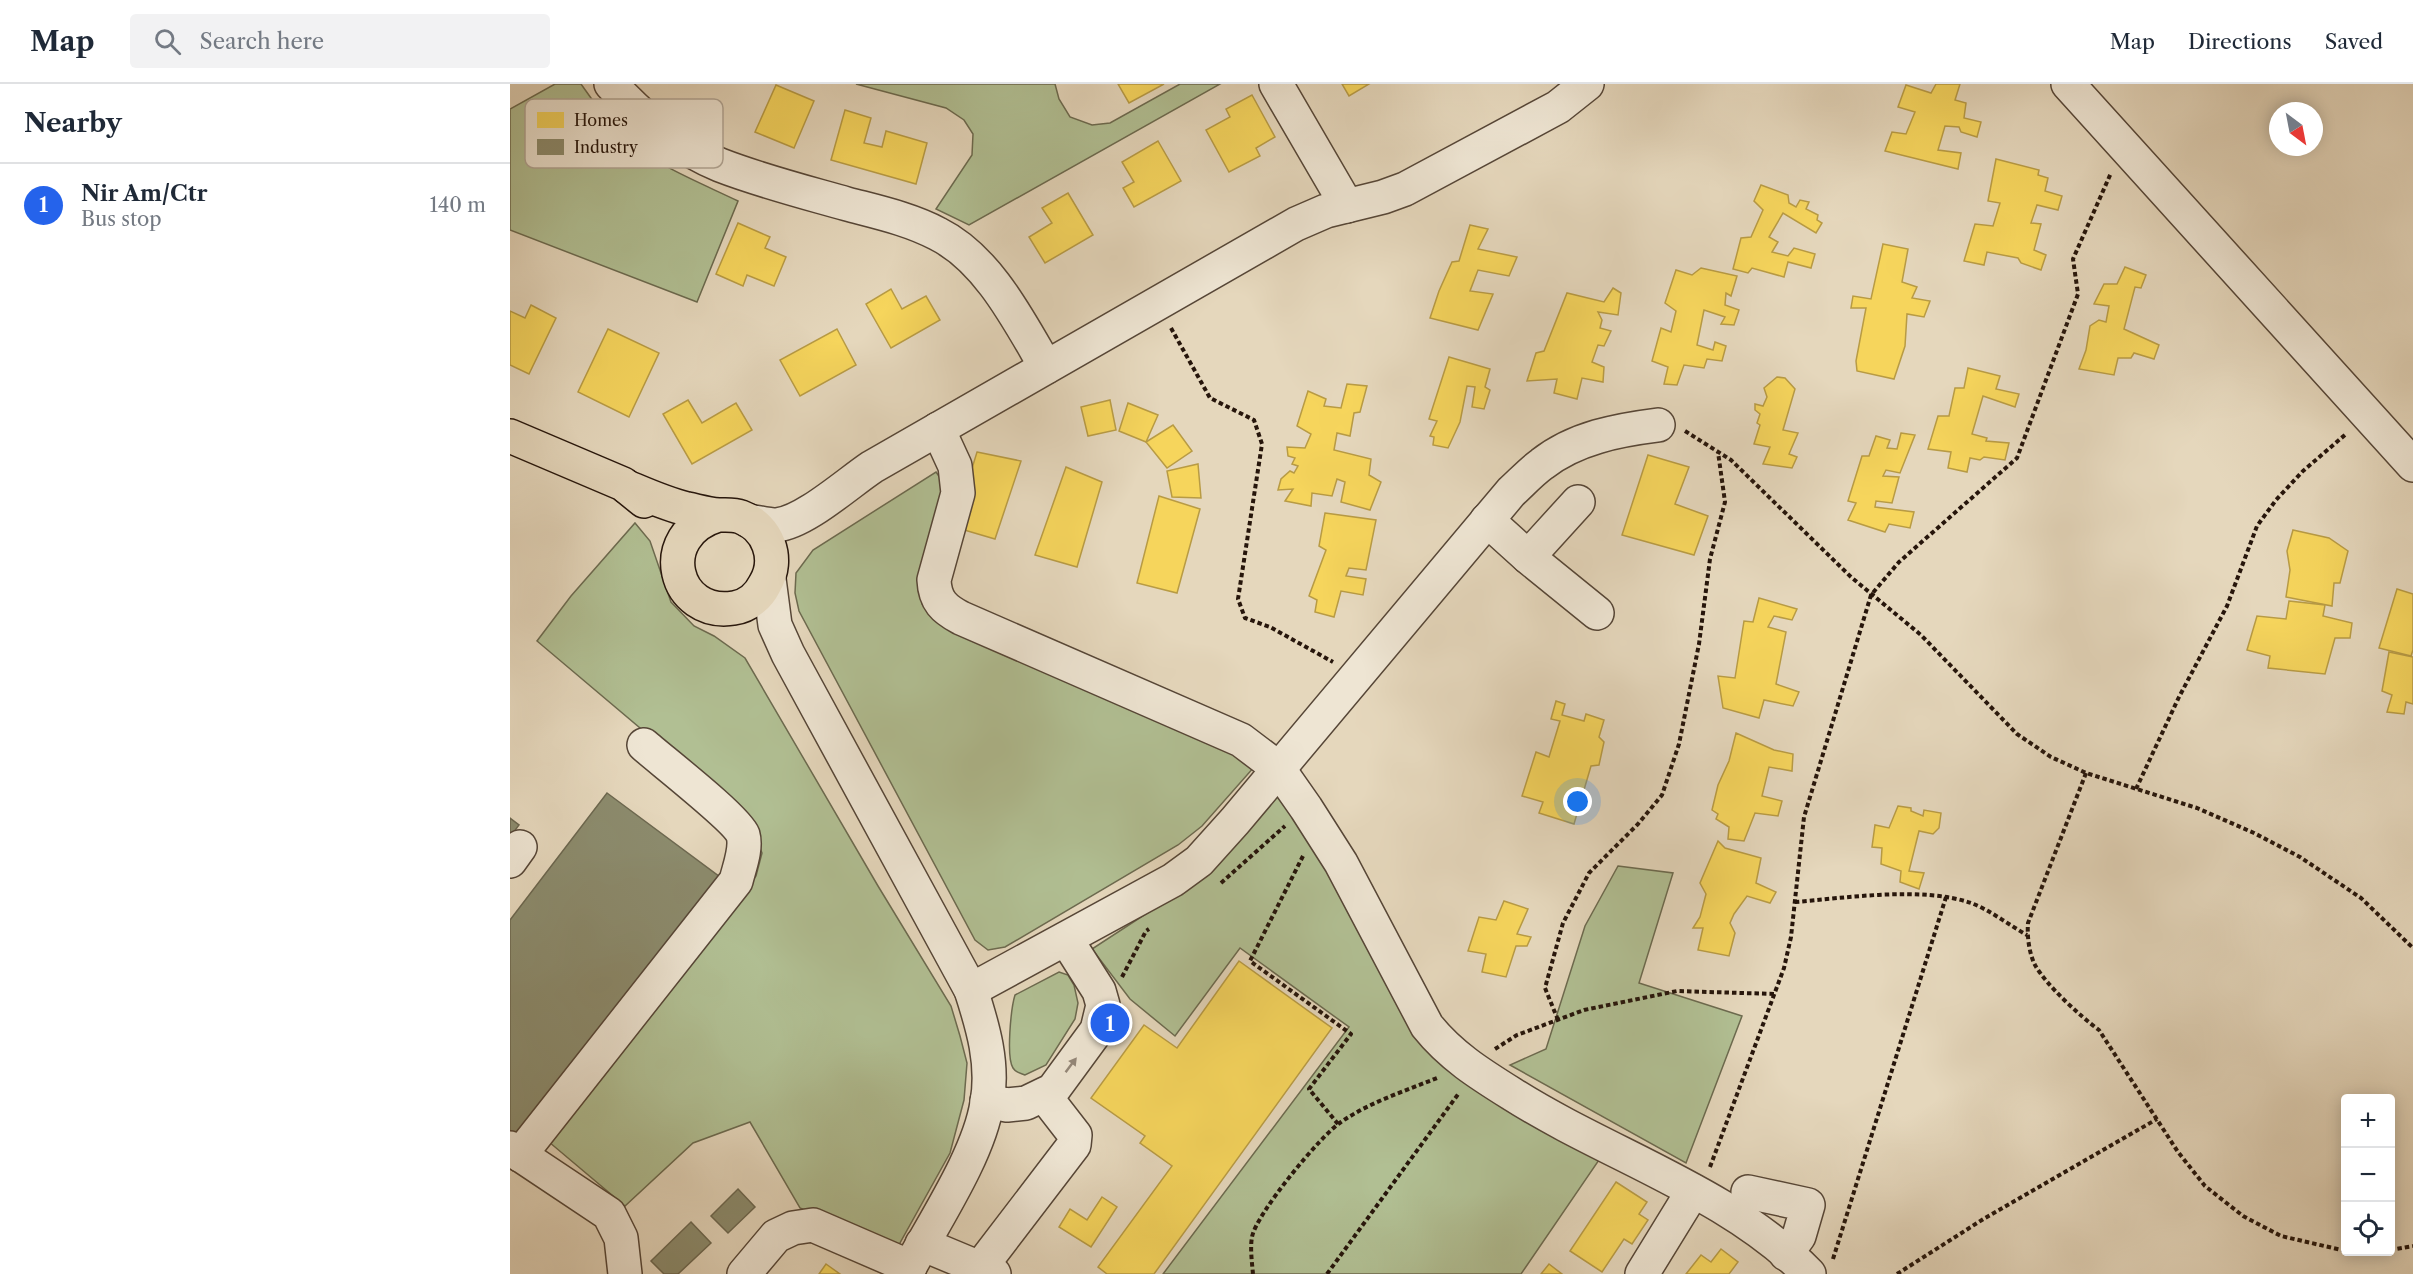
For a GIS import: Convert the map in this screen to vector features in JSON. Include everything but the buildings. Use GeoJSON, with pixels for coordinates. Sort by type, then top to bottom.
{"type":"FeatureCollection","features":[{"type":"Feature","properties":{"kind":"main road"},"geometry":{"type":"LineString","coordinates":[[510,436],[664,502],[733,518],[767,539],[771,551],[770,572],[761,592],[750,602],[736,608],[721,609],[696,600],[686,590],[677,565],[678,552],[682,541],[697,524],[733,518]]}},
{"type":"Feature","properties":{"kind":"main road"},"geometry":{"type":"LineString","coordinates":[[627,487],[639,495],[656,513],[669,532],[678,552]]}},
{"type":"Feature","properties":{"kind":"street"},"geometry":{"type":"LineString","coordinates":[[611,84],[624,99]]}},
{"type":"Feature","properties":{"kind":"street"},"geometry":{"type":"LineString","coordinates":[[1276,84],[1347,206]]}},
{"type":"Feature","properties":{"kind":"street"},"geometry":{"type":"LineString","coordinates":[[733,518],[776,525],[797,518],[816,508],[872,467],[1296,224],[1326,211],[1383,198],[1405,189],[1558,107],[1587,84]]}},
{"type":"Feature","properties":{"kind":"street"},"geometry":{"type":"LineString","coordinates":[[2068,84],[2413,465]]}},
{"type":"Feature","properties":{"kind":"street"},"geometry":{"type":"LineString","coordinates":[[723,167],[898,218],[939,234],[983,270],[1008,302],[1046,367]]}},
{"type":"Feature","properties":{"kind":"street"},"geometry":{"type":"LineString","coordinates":[[971,990],[1165,884],[1199,861],[1510,492],[1543,463],[1576,444],[1601,436],[1658,425]]}},
{"type":"Feature","properties":{"kind":"street"},"geometry":{"type":"LineString","coordinates":[[938,429],[955,466],[958,493],[934,580],[934,592],[940,604],[961,618],[1241,740],[1278,768],[1312,817],[1368,913],[1427,1026],[1443,1046],[1535,1109],[1696,1193],[1809,1263]]}},
{"type":"Feature","properties":{"kind":"street"},"geometry":{"type":"LineString","coordinates":[[1528,557],[1578,502]]}},
{"type":"Feature","properties":{"kind":"street"},"geometry":{"type":"LineString","coordinates":[[816,508],[770,572],[775,625],[790,660],[971,990],[981,1018],[987,1047],[989,1074],[987,1101],[979,1135],[913,1262]]}},
{"type":"Feature","properties":{"kind":"street"},"geometry":{"type":"LineString","coordinates":[[1486,520],[1598,613]]}},
{"type":"Feature","properties":{"kind":"street"},"geometry":{"type":"LineString","coordinates":[[721,609],[767,636],[790,660]]}},
{"type":"Feature","properties":{"kind":"street"},"geometry":{"type":"LineString","coordinates":[[625,1274],[621,1238],[609,1214],[515,1152],[736,881],[743,855],[742,835],[728,817],[644,745]]}},
{"type":"Feature","properties":{"kind":"street"},"geometry":{"type":"LineString","coordinates":[[987,1101],[1007,1105],[1026,1103],[1044,1095],[1053,1089],[1097,1030],[1103,1005],[1099,991],[1065,939]]}},
{"type":"Feature","properties":{"kind":"street"},"geometry":{"type":"LineString","coordinates":[[744,1274],[777,1236],[793,1228],[813,1226],[913,1262],[987,1271],[1074,1145],[1075,1135],[1044,1095]]}},
{"type":"Feature","properties":{"kind":"street"},"geometry":{"type":"LineString","coordinates":[[1748,1192],[1808,1206],[1799,1236],[1809,1263]]}},
{"type":"Feature","properties":{"kind":"street"},"geometry":{"type":"LineString","coordinates":[[1642,1274],[1696,1193]]}},
{"type":"Feature","properties":{"kind":"path"},"geometry":{"type":"LineString","coordinates":[[1696,1193],[1784,968],[1795,902],[1804,817],[1871,595],[1899,562],[2017,458],[2078,294],[2073,259],[2123,145]]}},
{"type":"Feature","properties":{"kind":"path"},"geometry":{"type":"LineString","coordinates":[[1157,304],[1210,398],[1254,420],[1262,444],[1238,599],[1245,618],[1270,627],[1356,675]]}},
{"type":"Feature","properties":{"kind":"path"},"geometry":{"type":"LineString","coordinates":[[2136,789],[2179,697],[2227,606],[2257,526],[2276,500],[2303,471],[2368,415]]}},
{"type":"Feature","properties":{"kind":"path"},"geometry":{"type":"LineString","coordinates":[[1658,425],[1686,431],[1731,460],[1871,595],[1921,635],[2017,734],[2051,757],[2086,773],[2197,808],[2254,833],[2300,857],[2361,898],[2413,948]]}},
{"type":"Feature","properties":{"kind":"path"},"geometry":{"type":"LineString","coordinates":[[1558,1020],[1545,988],[1563,923],[1589,873],[1638,824],[1662,795],[1679,744],[1699,644],[1710,559],[1725,502],[1718,452]]}},
{"type":"Feature","properties":{"kind":"path"},"geometry":{"type":"LineString","coordinates":[[2086,773],[2028,923],[2027,935],[2035,964],[2083,1018],[2099,1030],[2178,1152],[2205,1186],[2243,1216],[2281,1236],[2341,1250]]}},
{"type":"Feature","properties":{"kind":"path"},"geometry":{"type":"LineString","coordinates":[[1212,889],[1312,817]]}},
{"type":"Feature","properties":{"kind":"path"},"geometry":{"type":"LineString","coordinates":[[1312,817],[1250,961],[1351,1034],[1309,1089],[1338,1124]]}},
{"type":"Feature","properties":{"kind":"path"},"geometry":{"type":"LineString","coordinates":[[1795,902],[1885,896],[1946,897],[1972,903],[2027,935]]}},
{"type":"Feature","properties":{"kind":"path"},"geometry":{"type":"LineString","coordinates":[[1809,1263],[1946,897]]}},
{"type":"Feature","properties":{"kind":"path"},"geometry":{"type":"LineString","coordinates":[[1121,979],[1146,931],[1155,925]]}},
{"type":"Feature","properties":{"kind":"path"},"geometry":{"type":"LineString","coordinates":[[1253,1274],[1252,1237],[1260,1218],[1312,1150],[1338,1124],[1360,1110],[1472,1068],[1516,1035],[1584,1010],[1677,991],[1774,994]]}},
{"type":"Feature","properties":{"kind":"path"},"geometry":{"type":"LineString","coordinates":[[1327,1274],[1472,1068]]}},
{"type":"Feature","properties":{"kind":"path"},"geometry":{"type":"LineString","coordinates":[[1897,1274],[1985,1218],[2157,1119]]}},
{"type":"Feature","properties":{"kind":"path"},"geometry":{"type":"LineString","coordinates":[[2395,1249],[2413,1246]]}},
{"type":"Feature","properties":{"kind":"green space"},"geometry":{"type":"Polygon","coordinates":[[[555,84],[581,84],[592,99],[528,99],[555,84]]]}},
{"type":"Feature","properties":{"kind":"green space"},"geometry":{"type":"Polygon","coordinates":[[[856,84],[1055,84],[1059,99],[1070,117],[1092,125],[1110,123],[1180,84],[1220,84],[969,225],[936,209],[972,155],[973,134],[964,120],[946,108],[856,84]]]}},
{"type":"Feature","properties":{"kind":"green space"},"geometry":{"type":"Polygon","coordinates":[[[525,101],[525,168],[670,168],[738,201],[697,302],[510,230],[510,109],[525,101]]]}},
{"type":"Feature","properties":{"kind":"green space"},"geometry":{"type":"Polygon","coordinates":[[[936,472],[943,482],[945,497],[921,590],[922,604],[932,613],[1204,736],[1255,766],[1202,826],[1178,845],[1005,947],[988,950],[975,940],[799,611],[795,593],[796,573],[813,550],[936,472]]]}},
{"type":"Feature","properties":{"kind":"green space"},"geometry":{"type":"Polygon","coordinates":[[[635,523],[650,541],[671,602],[694,626],[714,636],[745,658],[951,1006],[967,1063],[964,1100],[950,1153],[896,1250],[800,1208],[750,1122],[693,1143],[625,1206],[549,1142],[756,876],[762,853],[749,820],[537,641],[571,596],[635,523]]]}},
{"type":"Feature","properties":{"kind":"green space"},"geometry":{"type":"Polygon","coordinates":[[[1273,788],[1292,807],[1404,1008],[1599,1160],[1521,1274],[1163,1274],[1349,1027],[1240,948],[1175,1036],[1130,999],[1092,949],[1198,880],[1273,788]]]}},
{"type":"Feature","properties":{"kind":"green space"},"geometry":{"type":"Polygon","coordinates":[[[1618,866],[1673,873],[1639,983],[1742,1016],[1686,1163],[1510,1065],[1546,1049],[1585,926],[1618,866]]]}},
{"type":"Feature","properties":{"kind":"green space"},"geometry":{"type":"Polygon","coordinates":[[[1059,972],[1068,975],[1074,985],[1078,1003],[1075,1019],[1046,1065],[1025,1075],[1018,1073],[1013,1068],[1010,1054],[1015,995],[1059,972]]]}},
{"type":"Feature","properties":{"kind":"place","name":"Nir Am/Ctr"},"geometry":{"type":"Point","coordinates":[1110,1023]}}]}
